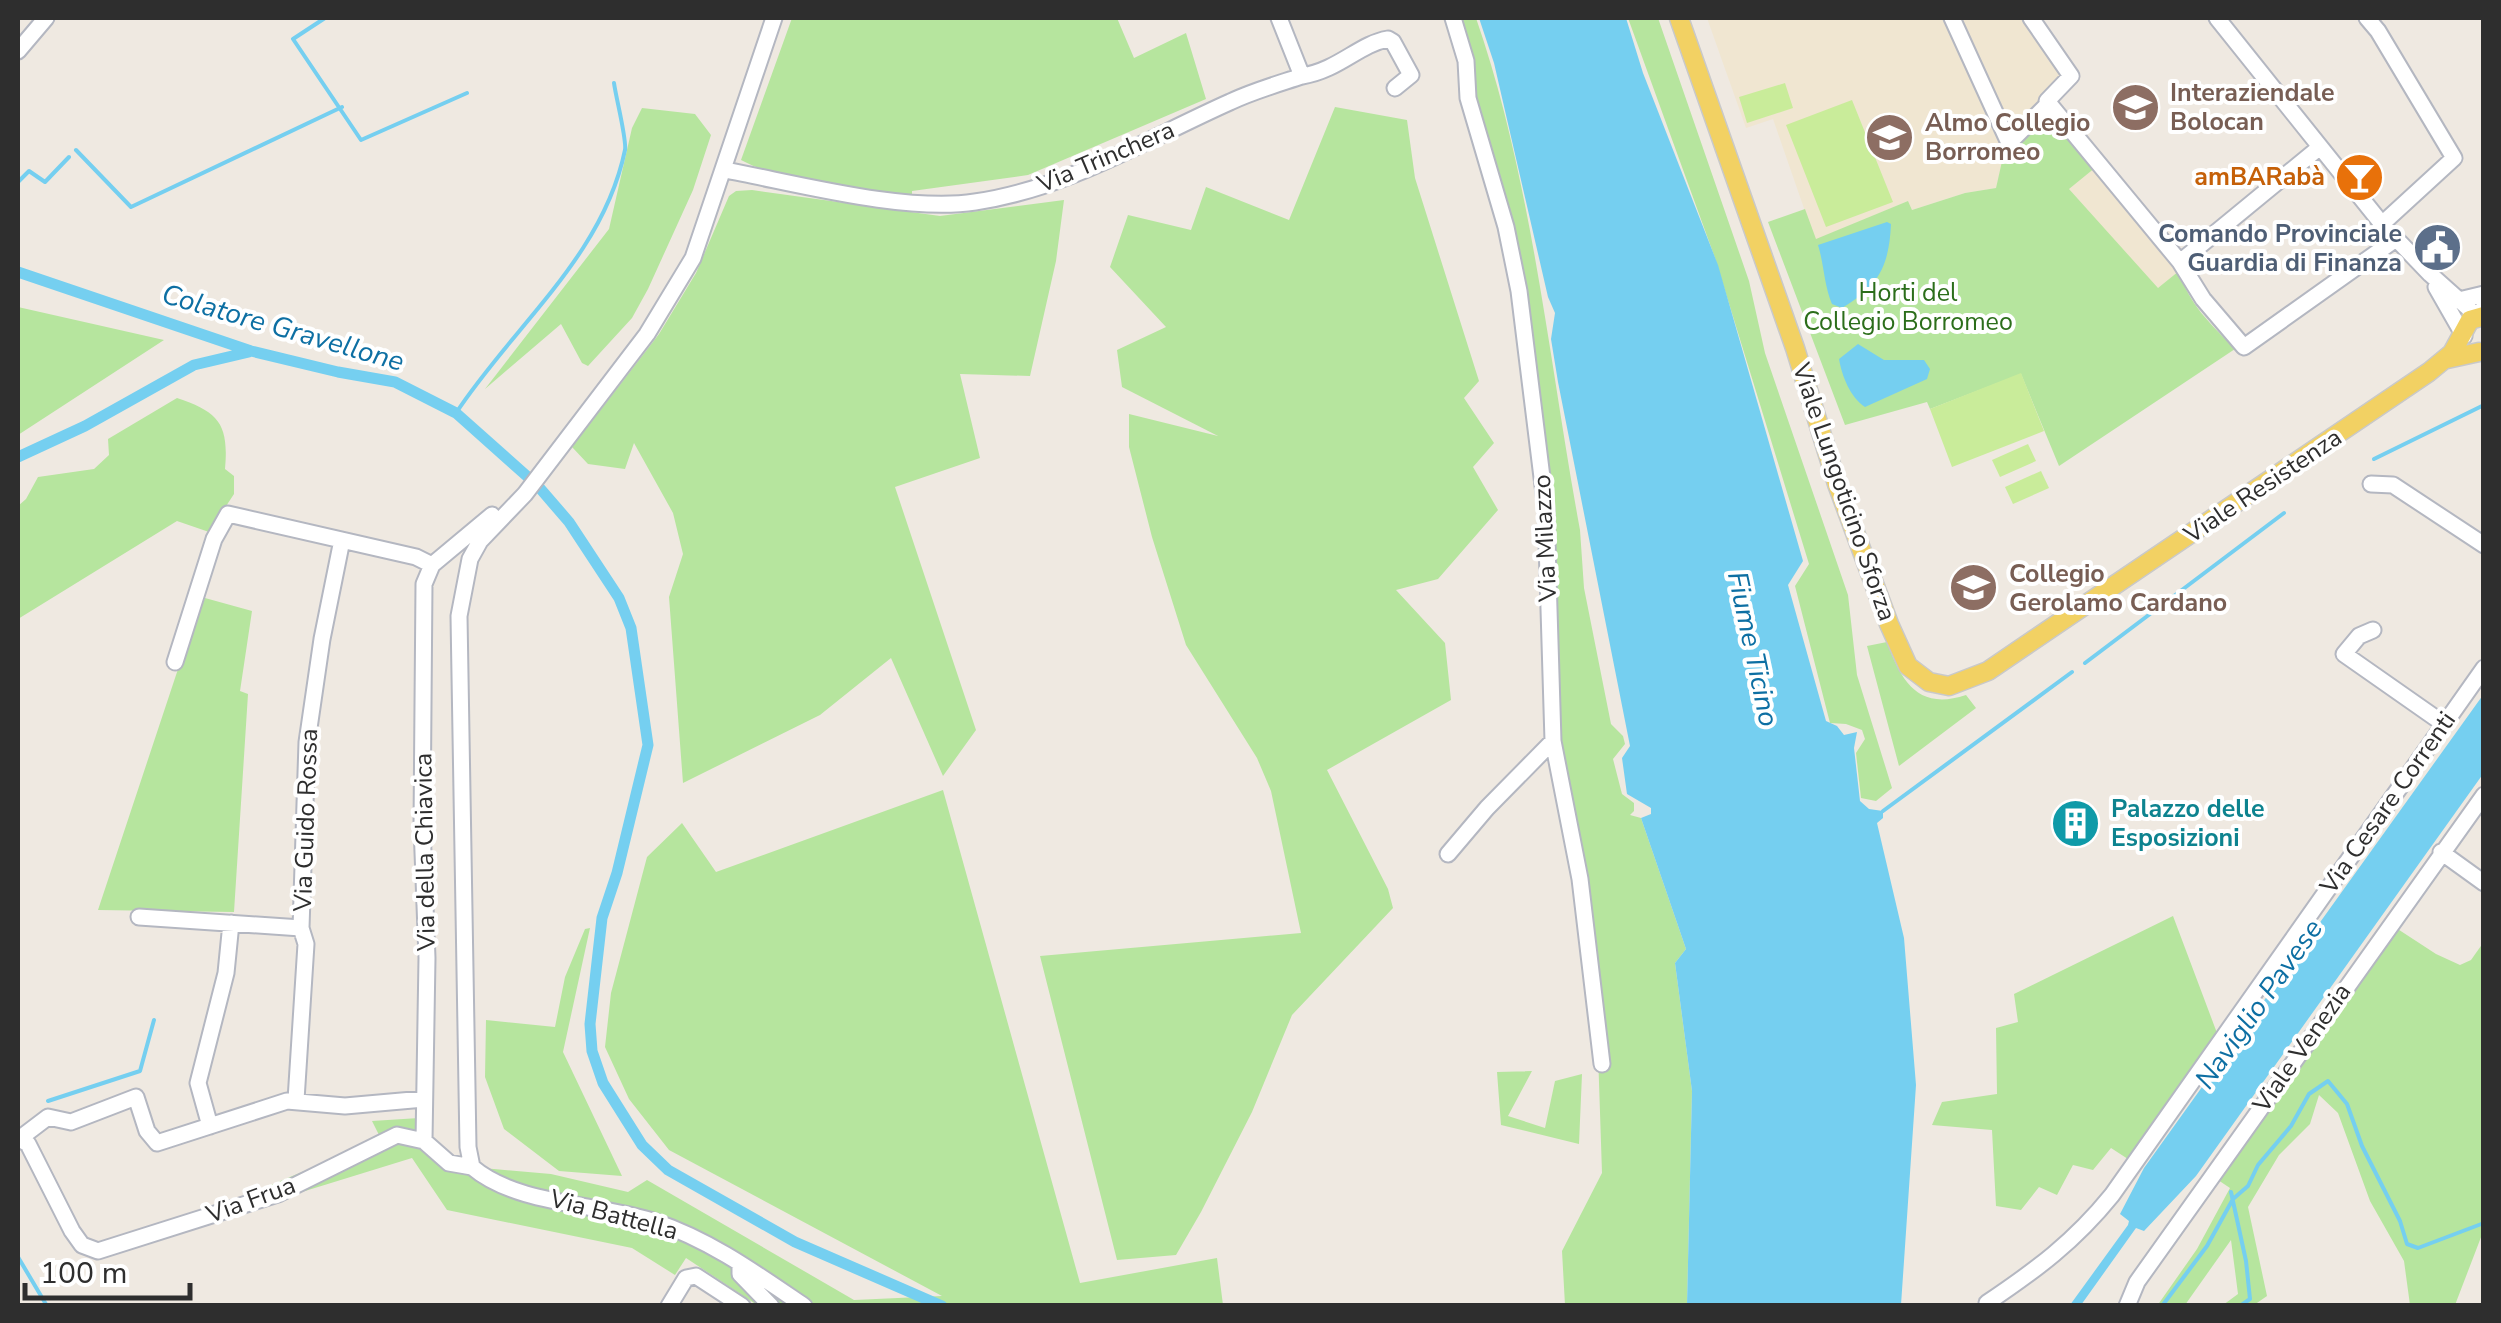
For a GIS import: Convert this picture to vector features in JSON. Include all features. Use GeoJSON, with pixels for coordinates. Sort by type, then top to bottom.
{"type":"FeatureCollection","features":[{"type":"Feature","properties":{"kind":"main road","name":"Viale Lungoticino Sforza"},"geometry":{"type":"LineString","coordinates":[[1678,18],[1749,214],[1856,537],[1908,666],[1920,677]]}},
{"type":"Feature","properties":{"kind":"main road","name":"Viale Resistenza"},"geometry":{"type":"LineString","coordinates":[[1920,677],[1949,686],[1988,670],[2448,359],[2464,336],[2466,324],[2481,313]]}},
{"type":"Feature","properties":{"kind":"main road"},"geometry":{"type":"LineString","coordinates":[[2464,336],[2468,346],[2482,352]]}},
{"type":"Feature","properties":{"kind":"main road","name":"Viale Resistenza"},"geometry":{"type":"LineString","coordinates":[[2448,359],[2482,352]]}},
{"type":"Feature","properties":{"kind":"street"},"geometry":{"type":"LineString","coordinates":[[18,52],[46,18]]}},
{"type":"Feature","properties":{"kind":"street"},"geometry":{"type":"LineString","coordinates":[[424,1141],[449,1164],[472,1166],[468,1147],[459,616],[470,559],[487,533],[526,494],[647,334],[693,258],[774,18]]}},
{"type":"Feature","properties":{"kind":"street"},"geometry":{"type":"LineString","coordinates":[[1279,18],[1302,76]]}},
{"type":"Feature","properties":{"kind":"street","name":"Via Milazzo"},"geometry":{"type":"LineString","coordinates":[[1453,18],[1466,60],[1468,98],[1506,227],[1519,291],[1546,510],[1553,741],[1580,879],[1602,1064]]}},
{"type":"Feature","properties":{"kind":"street"},"geometry":{"type":"LineString","coordinates":[[1952,18],[2009,143],[2072,76],[2031,18]]}},
{"type":"Feature","properties":{"kind":"street"},"geometry":{"type":"LineString","coordinates":[[2218,18],[2382,224],[2430,274],[2459,300],[2481,313]]}},
{"type":"Feature","properties":{"kind":"street"},"geometry":{"type":"LineString","coordinates":[[2367,18],[2454,158],[2382,224]]}},
{"type":"Feature","properties":{"kind":"street","name":"Via Trinchera"},"geometry":{"type":"LineString","coordinates":[[725,170],[876,198],[971,203],[1042,187],[1234,100],[1324,72],[1388,38],[1411,75],[1395,88]]}},
{"type":"Feature","properties":{"kind":"street"},"geometry":{"type":"LineString","coordinates":[[2048,102],[2180,262],[2203,299],[2244,348],[2396,239]]}},
{"type":"Feature","properties":{"kind":"street"},"geometry":{"type":"LineString","coordinates":[[2180,262],[2320,146]]}},
{"type":"Feature","properties":{"kind":"street"},"geometry":{"type":"LineString","coordinates":[[2430,274],[2464,336]]}},
{"type":"Feature","properties":{"kind":"street"},"geometry":{"type":"LineString","coordinates":[[2459,300],[2484,294]]}},
{"type":"Feature","properties":{"kind":"street"},"geometry":{"type":"LineString","coordinates":[[2371,484],[2393,485],[2484,545]]}},
{"type":"Feature","properties":{"kind":"street"},"geometry":{"type":"LineString","coordinates":[[175,662],[214,539],[228,514],[416,556],[432,565],[490,516],[526,494]]}},
{"type":"Feature","properties":{"kind":"street","name":"Via Guido Rossa"},"geometry":{"type":"LineString","coordinates":[[296,1100],[306,944],[301,928],[310,708],[342,540]]}},
{"type":"Feature","properties":{"kind":"street","name":"Via della Chiavica"},"geometry":{"type":"LineString","coordinates":[[424,1141],[424,584],[432,565]]}},
{"type":"Feature","properties":{"kind":"street"},"geometry":{"type":"LineString","coordinates":[[2373,630],[2360,636],[2344,654],[2444,724]]}},
{"type":"Feature","properties":{"kind":"street","name":"Via Cesare Correnti"},"geometry":{"type":"LineString","coordinates":[[1987,1303],[2048,1262],[2086,1227],[2112,1195],[2484,668]]}},
{"type":"Feature","properties":{"kind":"street"},"geometry":{"type":"LineString","coordinates":[[1448,854],[1553,741]]}},
{"type":"Feature","properties":{"kind":"street","name":"Viale Venezia"},"geometry":{"type":"LineString","coordinates":[[2128,1306],[2137,1282],[2484,796]]}},
{"type":"Feature","properties":{"kind":"street"},"geometry":{"type":"LineString","coordinates":[[2441,852],[2484,883]]}},
{"type":"Feature","properties":{"kind":"street"},"geometry":{"type":"LineString","coordinates":[[139,917],[301,928]]}},
{"type":"Feature","properties":{"kind":"street"},"geometry":{"type":"LineString","coordinates":[[210,1126],[198,1083],[226,973],[231,923]]}},
{"type":"Feature","properties":{"kind":"street"},"geometry":{"type":"LineString","coordinates":[[18,1138],[48,1117],[71,1122],[136,1097],[148,1132],[157,1143],[296,1100],[345,1106],[424,1099]]}},
{"type":"Feature","properties":{"kind":"street","name":"Via Frua"},"geometry":{"type":"LineString","coordinates":[[18,1138],[28,1144],[72,1231],[82,1245],[98,1251],[278,1194],[397,1134],[424,1141]]}},
{"type":"Feature","properties":{"kind":"street","name":"Via Battella"},"geometry":{"type":"LineString","coordinates":[[472,1166],[484,1178],[516,1191],[653,1220],[692,1236],[804,1306]]}},
{"type":"Feature","properties":{"kind":"street"},"geometry":{"type":"LineString","coordinates":[[740,1264],[740,1274],[771,1306]]}},
{"type":"Feature","properties":{"kind":"street"},"geometry":{"type":"LineString","coordinates":[[669,1306],[686,1278],[696,1276],[742,1306]]}},
{"type":"Feature","properties":{"kind":"shaded area","name":"Almo Collegio Borromeo"},"geometry":{"type":"Polygon","coordinates":[[[1707,18],[1947,18],[2006,146],[1996,188],[1965,193],[1912,210],[1908,201],[1815,240],[1773,119],[1746,128],[1707,18]]]}},
{"type":"Feature","properties":{"kind":"shaded area","name":"Almo Collegio Borromeo"},"geometry":{"type":"Polygon","coordinates":[[[1957,18],[2022,18],[2042,33],[2068,77],[2011,138],[1957,18]]]}},
{"type":"Feature","properties":{"kind":"shaded area","name":"Almo Collegio Borromeo"},"geometry":{"type":"Polygon","coordinates":[[[2096,167],[2179,271],[2158,289],[2068,188],[2096,167]]]}},
{"type":"Feature","properties":{"kind":"green space"},"geometry":{"type":"Polygon","coordinates":[[[792,18],[1117,18],[1134,58],[1186,33],[1206,99],[1028,175],[912,191],[912,197],[803,181],[741,160],[792,18]]]}},
{"type":"Feature","properties":{"kind":"green space"},"geometry":{"type":"Polygon","coordinates":[[[1459,18],[1476,18],[1512,142],[1580,530],[1584,588],[1611,724],[1625,744],[1613,759],[1622,794],[1634,803],[1630,815],[1641,818],[1686,949],[1675,963],[1692,1091],[1687,1305],[1565,1305],[1562,1251],[1602,1173],[1598,1052],[1558,736],[1550,495],[1476,102],[1475,67],[1459,18]]]}},
{"type":"Feature","properties":{"kind":"green space"},"geometry":{"type":"Polygon","coordinates":[[[1628,18],[1658,18],[1749,281],[1765,353],[1848,595],[1857,675],[1892,788],[1876,801],[1861,798],[1856,753],[1865,739],[1862,730],[1830,723],[1795,586],[1809,564],[1715,258],[1628,18]]]}},
{"type":"Feature","properties":{"kind":"green space"},"geometry":{"type":"Polygon","coordinates":[[[1785,83],[1793,108],[1747,123],[1739,97],[1785,83]]]}},
{"type":"Feature","properties":{"kind":"green space"},"geometry":{"type":"Polygon","coordinates":[[[1852,100],[1893,202],[1826,227],[1786,125],[1852,100]]]}},
{"type":"Feature","properties":{"kind":"green space","name":"Horti del Collegio Borromeo"},"geometry":{"type":"Polygon","coordinates":[[[2047,106],[2096,167],[2069,189],[2158,288],[2179,271],[2195,304],[2235,349],[2059,466],[2021,374],[1930,409],[1927,402],[1845,425],[1768,222],[1805,209],[1816,239],[1908,201],[1912,210],[1965,193],[1996,188],[2005,148],[2011,151],[2047,106]]]}},
{"type":"Feature","properties":{"kind":"green space"},"geometry":{"type":"Polygon","coordinates":[[[1335,107],[1407,120],[1415,178],[1479,381],[1464,398],[1494,443],[1473,467],[1498,510],[1438,579],[1396,590],[1445,643],[1451,700],[1327,770],[1388,889],[1393,908],[1292,1015],[1252,1112],[1176,1255],[1117,1260],[1040,956],[1301,933],[1271,791],[1257,758],[1186,645],[1129,447],[1129,414],[1218,436],[1122,387],[1117,350],[1166,327],[1110,267],[1128,215],[1191,230],[1206,187],[1289,220],[1335,107]]]}},
{"type":"Feature","properties":{"kind":"green space"},"geometry":{"type":"Polygon","coordinates":[[[642,108],[695,114],[711,135],[693,190],[632,318],[588,366],[582,363],[561,324],[485,389],[609,229],[632,128],[642,108]]]}},
{"type":"Feature","properties":{"kind":"green space"},"geometry":{"type":"Polygon","coordinates":[[[736,191],[940,216],[1064,200],[1056,261],[1030,376],[960,374],[980,458],[895,487],[976,730],[943,776],[891,658],[820,715],[683,783],[669,597],[683,554],[673,513],[634,443],[625,469],[588,464],[572,447],[659,334],[696,273],[729,196],[736,191]]]}},
{"type":"Feature","properties":{"kind":"green space"},"geometry":{"type":"Polygon","coordinates":[[[18,307],[164,340],[18,435],[18,307]]]}},
{"type":"Feature","properties":{"kind":"green space"},"geometry":{"type":"Polygon","coordinates":[[[2021,373],[2044,431],[1952,467],[1930,409],[2021,373]]]}},
{"type":"Feature","properties":{"kind":"green space"},"geometry":{"type":"Polygon","coordinates":[[[177,398],[203,409],[218,422],[225,441],[225,469],[234,476],[234,494],[209,532],[177,521],[18,619],[18,506],[38,477],[94,469],[109,455],[108,439],[177,398]]]}},
{"type":"Feature","properties":{"kind":"green space"},"geometry":{"type":"Polygon","coordinates":[[[2028,444],[2036,461],[2000,477],[1992,460],[2028,444]]]}},
{"type":"Feature","properties":{"kind":"green space"},"geometry":{"type":"Polygon","coordinates":[[[2041,471],[2049,488],[2013,504],[2005,487],[2041,471]]]}},
{"type":"Feature","properties":{"kind":"green space"},"geometry":{"type":"Polygon","coordinates":[[[205,598],[252,611],[240,691],[248,694],[234,912],[98,910],[186,645],[205,598]]]}},
{"type":"Feature","properties":{"kind":"green space"},"geometry":{"type":"Polygon","coordinates":[[[1887,642],[1898,669],[1914,689],[1935,699],[1966,695],[1976,708],[1899,766],[1867,646],[1887,642]]]}},
{"type":"Feature","properties":{"kind":"green space"},"geometry":{"type":"Polygon","coordinates":[[[943,790],[1080,1283],[1217,1258],[1223,1305],[757,1305],[686,1258],[675,1275],[632,1248],[447,1210],[412,1158],[117,1249],[381,1139],[372,1121],[419,1118],[419,1134],[454,1160],[483,1168],[551,1174],[628,1192],[647,1180],[854,1300],[942,1296],[669,1150],[629,1099],[605,1047],[611,993],[647,857],[682,823],[716,872],[943,790]]]}},
{"type":"Feature","properties":{"kind":"green space"},"geometry":{"type":"Polygon","coordinates":[[[2173,916],[2217,1033],[2131,1161],[2111,1148],[2093,1170],[2073,1165],[2057,1195],[2039,1187],[2021,1210],[1996,1206],[1992,1130],[1932,1125],[1942,1102],[1997,1094],[1996,1028],[2018,1022],[2014,994],[2173,916]]]}},
{"type":"Feature","properties":{"kind":"green space"},"geometry":{"type":"Polygon","coordinates":[[[2390,924],[2460,965],[2471,960],[2483,943],[2483,1232],[2455,1305],[2410,1305],[2404,1261],[2370,1201],[2338,1113],[2319,1095],[2310,1124],[2279,1155],[2248,1207],[2267,1296],[2254,1305],[2223,1305],[2238,1294],[2231,1240],[2185,1305],[2157,1306],[2197,1249],[2230,1188],[2215,1178],[2390,924]]]}},
{"type":"Feature","properties":{"kind":"green space"},"geometry":{"type":"Polygon","coordinates":[[[590,928],[563,1052],[622,1176],[559,1171],[504,1129],[485,1077],[486,1020],[555,1027],[565,977],[585,929],[590,928]]]}},
{"type":"Feature","properties":{"kind":"green space"},"geometry":{"type":"Polygon","coordinates":[[[1532,1071],[1508,1116],[1545,1128],[1555,1081],[1582,1074],[1579,1144],[1501,1125],[1497,1072],[1532,1071]]]}},
{"type":"Feature","properties":{"kind":"water","name":"Fiume Ticino"},"geometry":{"type":"Polygon","coordinates":[[[1479,18],[1626,18],[1643,73],[1718,265],[1803,561],[1788,585],[1826,721],[1844,735],[1857,732],[1854,748],[1860,801],[1869,809],[1883,811],[1883,818],[1877,823],[1904,938],[1916,1085],[1901,1305],[1687,1305],[1692,1091],[1675,963],[1686,949],[1641,818],[1651,814],[1651,808],[1627,794],[1622,758],[1630,746],[1558,382],[1551,339],[1555,313],[1548,297],[1494,63],[1479,18]]]}},
{"type":"Feature","properties":{"kind":"water"},"geometry":{"type":"Polygon","coordinates":[[[1887,222],[1891,224],[1890,239],[1880,274],[1865,292],[1842,308],[1832,304],[1818,245],[1887,222]]]}},
{"type":"Feature","properties":{"kind":"water"},"geometry":{"type":"Polygon","coordinates":[[[1858,344],[1884,360],[1924,360],[1930,369],[1927,379],[1865,407],[1848,386],[1839,359],[1858,344]]]}},
{"type":"Feature","properties":{"kind":"water"},"geometry":{"type":"Polygon","coordinates":[[[2483,695],[2483,774],[2196,1176],[2144,1231],[2136,1228],[2081,1305],[2070,1305],[2128,1225],[2129,1221],[2120,1214],[2144,1168],[2483,695]]]}},
{"type":"Feature","properties":{"kind":"waterway"},"geometry":{"type":"LineString","coordinates":[[325,18],[293,39],[361,140],[467,93]]}},
{"type":"Feature","properties":{"kind":"waterway"},"geometry":{"type":"LineString","coordinates":[[456,413],[554,289],[597,224],[614,188],[625,150],[614,83]]}},
{"type":"Feature","properties":{"kind":"waterway"},"geometry":{"type":"LineString","coordinates":[[76,150],[131,207],[342,107]]}},
{"type":"Feature","properties":{"kind":"waterway"},"geometry":{"type":"LineString","coordinates":[[18,182],[29,171],[45,182],[69,157]]}},
{"type":"Feature","properties":{"kind":"waterway","name":"Colatore Gravellone"},"geometry":{"type":"LineString","coordinates":[[18,272],[251,351],[395,382],[456,413],[538,486],[569,522],[619,598],[631,628],[648,745],[602,918],[590,1024],[592,1051],[603,1083],[642,1145],[668,1170],[795,1242],[942,1306]]}},
{"type":"Feature","properties":{"kind":"waterway"},"geometry":{"type":"LineString","coordinates":[[18,457],[85,426],[194,365],[249,352]]}},
{"type":"Feature","properties":{"kind":"waterway"},"geometry":{"type":"LineString","coordinates":[[2374,459],[2484,405]]}},
{"type":"Feature","properties":{"kind":"waterway"},"geometry":{"type":"LineString","coordinates":[[2085,663],[2284,513]]}},
{"type":"Feature","properties":{"kind":"waterway"},"geometry":{"type":"LineString","coordinates":[[1883,811],[2072,672]]}},
{"type":"Feature","properties":{"kind":"waterway"},"geometry":{"type":"LineString","coordinates":[[48,1101],[140,1071],[154,1020]]}},
{"type":"Feature","properties":{"kind":"waterway"},"geometry":{"type":"LineString","coordinates":[[2162,1306],[2207,1246],[2233,1199],[2248,1186],[2258,1165],[2291,1126],[2309,1094],[2328,1081],[2347,1104],[2407,1244],[2418,1248],[2484,1223]]}},
{"type":"Feature","properties":{"kind":"waterway"},"geometry":{"type":"LineString","coordinates":[[2231,1192],[2250,1299],[2240,1306]]}},
{"type":"Feature","properties":{"kind":"waterway"},"geometry":{"type":"LineString","coordinates":[[18,1257],[47,1306]]}},
{"type":"Feature","properties":{"kind":"place","name":"Interaziendale Bolocan"},"geometry":{"type":"Point","coordinates":[2135,107]}},
{"type":"Feature","properties":{"kind":"place","name":"Almo Collegio Borromeo"},"geometry":{"type":"Point","coordinates":[1890,137]}},
{"type":"Feature","properties":{"kind":"place","name":"amBARabà"},"geometry":{"type":"Point","coordinates":[2360,177]}},
{"type":"Feature","properties":{"kind":"place","name":"Comando Provinciale Guardia di Finanza"},"geometry":{"type":"Point","coordinates":[2437,248]}},
{"type":"Feature","properties":{"kind":"place","name":"Collegio Gerolamo Cardano"},"geometry":{"type":"Point","coordinates":[1974,588]}},
{"type":"Feature","properties":{"kind":"place","name":"Palazzo delle Esposizioni"},"geometry":{"type":"Point","coordinates":[2076,823]}},
{"type":"Feature","properties":{"kind":"water label","name":"Naviglio Pavese"},"geometry":{"type":"Point","coordinates":[2259,1004]}}]}
